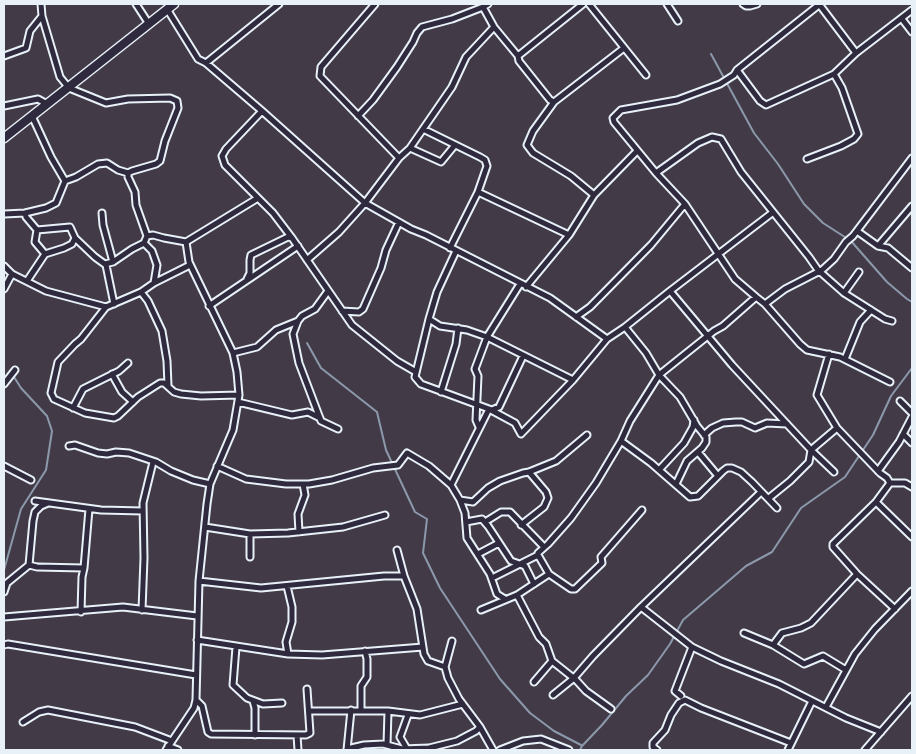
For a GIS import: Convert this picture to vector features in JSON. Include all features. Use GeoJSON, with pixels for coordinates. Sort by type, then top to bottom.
{"type":"FeatureCollection","features":[{"type":"Feature","properties":{"kind":"main road"},"geometry":{"type":"LineString","coordinates":[[4,138],[174,4]]}},
{"type":"Feature","properties":{"kind":"street"},"geometry":{"type":"LineString","coordinates":[[4,214],[25,213],[46,208],[56,203],[65,181],[98,164],[107,163],[118,170],[128,173],[152,166],[160,161],[165,141],[178,108],[177,101],[170,98],[128,99],[106,102],[69,88],[60,78],[42,16],[41,4]]}},
{"type":"Feature","properties":{"kind":"street"},"geometry":{"type":"LineString","coordinates":[[136,4],[149,24]]}},
{"type":"Feature","properties":{"kind":"street"},"geometry":{"type":"LineString","coordinates":[[206,62],[279,4]]}},
{"type":"Feature","properties":{"kind":"street"},"geometry":{"type":"LineString","coordinates":[[374,4],[319,71],[323,80],[399,158]]}},
{"type":"Feature","properties":{"kind":"street"},"geometry":{"type":"LineString","coordinates":[[518,56],[583,4]]}},
{"type":"Feature","properties":{"kind":"street"},"geometry":{"type":"LineString","coordinates":[[589,4],[646,75]]}},
{"type":"Feature","properties":{"kind":"street"},"geometry":{"type":"LineString","coordinates":[[667,4],[678,21]]}},
{"type":"Feature","properties":{"kind":"street"},"geometry":{"type":"LineString","coordinates":[[743,4],[746,6],[757,4]]}},
{"type":"Feature","properties":{"kind":"street"},"geometry":{"type":"LineString","coordinates":[[856,53],[820,4],[734,75],[720,84],[677,100],[624,109],[617,113],[614,122],[656,173],[686,204],[735,279],[765,304],[803,347],[807,350],[845,359],[890,382]]}},
{"type":"Feature","properties":{"kind":"street"},"geometry":{"type":"LineString","coordinates":[[358,116],[373,100],[397,67],[422,27],[452,19],[485,6],[494,27],[518,56],[519,62],[550,100],[554,102]]}},
{"type":"Feature","properties":{"kind":"street"},"geometry":{"type":"LineString","coordinates":[[167,9],[198,59],[206,62],[365,203],[453,250],[550,298],[607,338]]}},
{"type":"Feature","properties":{"kind":"street"},"geometry":{"type":"LineString","coordinates":[[738,70],[760,101],[766,105],[834,74],[856,53],[912,10]]}},
{"type":"Feature","properties":{"kind":"street"},"geometry":{"type":"LineString","coordinates":[[4,56],[26,48],[30,31],[42,16]]}},
{"type":"Feature","properties":{"kind":"street"},"geometry":{"type":"LineString","coordinates":[[902,19],[912,32]]}},
{"type":"Feature","properties":{"kind":"street"},"geometry":{"type":"LineString","coordinates":[[307,260],[339,232],[365,203],[399,158],[410,148],[452,87],[466,57],[494,27]]}},
{"type":"Feature","properties":{"kind":"street"},"geometry":{"type":"LineString","coordinates":[[594,195],[571,176],[533,153],[527,145],[533,131],[554,102],[624,48]]}},
{"type":"Feature","properties":{"kind":"street"},"geometry":{"type":"LineString","coordinates":[[807,159],[841,146],[854,139],[858,134],[842,88],[834,74]]}},
{"type":"Feature","properties":{"kind":"street"},"geometry":{"type":"LineString","coordinates":[[4,106],[38,99],[47,104]]}},
{"type":"Feature","properties":{"kind":"street"},"geometry":{"type":"LineString","coordinates":[[262,111],[226,149],[222,156],[225,165],[273,213],[352,324],[396,361],[416,372]]}},
{"type":"Feature","properties":{"kind":"street"},"geometry":{"type":"LineString","coordinates":[[32,116],[51,157],[65,181]]}},
{"type":"Feature","properties":{"kind":"street"},"geometry":{"type":"LineString","coordinates":[[423,129],[485,160],[487,170],[437,292],[415,376],[421,384],[477,404],[515,423],[521,434],[573,380],[607,338],[625,327],[772,213]]}},
{"type":"Feature","properties":{"kind":"street"},"geometry":{"type":"LineString","coordinates":[[656,173],[698,143],[712,137],[721,139],[741,172],[818,270],[844,293],[885,319],[892,321]]}},
{"type":"Feature","properties":{"kind":"street"},"geometry":{"type":"LineString","coordinates":[[410,148],[441,162],[455,145]]}},
{"type":"Feature","properties":{"kind":"street"},"geometry":{"type":"LineString","coordinates":[[526,287],[569,235],[594,195],[637,150]]}},
{"type":"Feature","properties":{"kind":"street"},"geometry":{"type":"LineString","coordinates":[[765,304],[786,288],[818,270],[822,270],[834,259],[911,161]]}},
{"type":"Feature","properties":{"kind":"street"},"geometry":{"type":"LineString","coordinates":[[105,264],[114,262],[144,243],[147,236],[136,205],[135,192],[128,173]]}},
{"type":"Feature","properties":{"kind":"street"},"geometry":{"type":"LineString","coordinates":[[478,192],[569,235]]}},
{"type":"Feature","properties":{"kind":"street"},"geometry":{"type":"LineString","coordinates":[[147,236],[153,235],[186,242],[258,198]]}},
{"type":"Feature","properties":{"kind":"street"},"geometry":{"type":"LineString","coordinates":[[576,317],[590,307],[645,251],[686,204]]}},
{"type":"Feature","properties":{"kind":"street"},"geometry":{"type":"LineString","coordinates":[[878,246],[912,206]]}},
{"type":"Feature","properties":{"kind":"street"},"geometry":{"type":"LineString","coordinates":[[25,213],[37,230],[35,242],[46,254]]}},
{"type":"Feature","properties":{"kind":"street"},"geometry":{"type":"LineString","coordinates":[[102,213],[103,225],[114,262]]}},
{"type":"Feature","properties":{"kind":"street"},"geometry":{"type":"LineString","coordinates":[[342,311],[359,312],[363,309],[382,268],[386,250],[399,222]]}},
{"type":"Feature","properties":{"kind":"street"},"geometry":{"type":"LineString","coordinates":[[37,230],[70,227],[75,238],[105,264],[114,304]]}},
{"type":"Feature","properties":{"kind":"street"},"geometry":{"type":"LineString","coordinates":[[855,234],[878,246],[888,248],[912,267]]}},
{"type":"Feature","properties":{"kind":"street"},"geometry":{"type":"LineString","coordinates":[[247,279],[250,273],[251,255],[288,237],[292,238]]}},
{"type":"Feature","properties":{"kind":"street"},"geometry":{"type":"LineString","coordinates":[[27,281],[46,254],[72,244],[75,238]]}},
{"type":"Feature","properties":{"kind":"street"},"geometry":{"type":"LineString","coordinates":[[178,750],[167,748],[194,708],[196,700],[199,581],[210,484],[234,430],[239,395],[233,353],[190,266],[186,242]]}},
{"type":"Feature","properties":{"kind":"street"},"geometry":{"type":"LineString","coordinates":[[144,243],[152,251],[157,264],[154,283]]}},
{"type":"Feature","properties":{"kind":"street"},"geometry":{"type":"LineString","coordinates":[[209,306],[298,246]]}},
{"type":"Feature","properties":{"kind":"street"},"geometry":{"type":"LineString","coordinates":[[4,266],[12,274],[46,291],[106,307]]}},
{"type":"Feature","properties":{"kind":"street"},"geometry":{"type":"LineString","coordinates":[[190,266],[154,283],[141,292],[106,307],[81,339],[58,362],[51,393],[52,397],[85,413],[114,418],[154,385],[164,383],[174,392],[200,396],[239,395]]}},
{"type":"Feature","properties":{"kind":"street"},"geometry":{"type":"LineString","coordinates":[[844,293],[859,272]]}},
{"type":"Feature","properties":{"kind":"street"},"geometry":{"type":"LineString","coordinates":[[4,289],[12,274]]}},
{"type":"Feature","properties":{"kind":"street"},"geometry":{"type":"LineString","coordinates":[[479,427],[476,420],[478,376],[474,369],[487,337],[520,284]]}},
{"type":"Feature","properties":{"kind":"street"},"geometry":{"type":"LineString","coordinates":[[328,291],[315,309],[302,316],[293,334],[299,363],[320,418],[324,424],[338,429]]}},
{"type":"Feature","properties":{"kind":"street"},"geometry":{"type":"LineString","coordinates":[[670,291],[732,365],[834,472]]}},
{"type":"Feature","properties":{"kind":"street"},"geometry":{"type":"LineString","coordinates":[[141,292],[148,301],[162,331],[167,361],[168,386]]}},
{"type":"Feature","properties":{"kind":"street"},"geometry":{"type":"LineString","coordinates":[[492,578],[538,555],[538,552],[544,548],[570,518],[596,483],[621,441],[630,421],[659,375],[729,321],[756,297]]}},
{"type":"Feature","properties":{"kind":"street"},"geometry":{"type":"LineString","coordinates":[[845,359],[860,322],[871,310]]}},
{"type":"Feature","properties":{"kind":"street"},"geometry":{"type":"LineString","coordinates":[[429,319],[440,326],[458,328],[487,337],[573,380]]}},
{"type":"Feature","properties":{"kind":"street"},"geometry":{"type":"LineString","coordinates":[[233,353],[257,347],[276,330],[298,321]]}},
{"type":"Feature","properties":{"kind":"street"},"geometry":{"type":"LineString","coordinates":[[625,327],[646,353],[659,375],[680,397],[706,437],[706,442],[687,461],[676,484]]}},
{"type":"Feature","properties":{"kind":"street"},"geometry":{"type":"LineString","coordinates":[[442,392],[456,344],[458,328]]}},
{"type":"Feature","properties":{"kind":"street"},"geometry":{"type":"LineString","coordinates":[[828,354],[817,395],[837,428],[890,483]]}},
{"type":"Feature","properties":{"kind":"street"},"geometry":{"type":"LineString","coordinates":[[451,485],[479,427],[490,410],[499,407],[523,356]]}},
{"type":"Feature","properties":{"kind":"street"},"geometry":{"type":"LineString","coordinates":[[74,408],[83,389],[119,371],[128,363]]}},
{"type":"Feature","properties":{"kind":"street"},"geometry":{"type":"LineString","coordinates":[[4,384],[15,370]]}},
{"type":"Feature","properties":{"kind":"street"},"geometry":{"type":"LineString","coordinates":[[112,374],[122,392],[133,402]]}},
{"type":"Feature","properties":{"kind":"street"},"geometry":{"type":"LineString","coordinates":[[900,401],[912,413]]}},
{"type":"Feature","properties":{"kind":"street"},"geometry":{"type":"LineString","coordinates":[[238,402],[292,415],[308,412],[320,418]]}},
{"type":"Feature","properties":{"kind":"street"},"geometry":{"type":"LineString","coordinates":[[878,471],[912,418]]}},
{"type":"Feature","properties":{"kind":"street"},"geometry":{"type":"LineString","coordinates":[[660,470],[684,443],[693,427],[694,419]]}},
{"type":"Feature","properties":{"kind":"street"},"geometry":{"type":"LineString","coordinates":[[704,435],[712,428],[723,423],[742,422],[755,428],[767,423],[787,424]]}},
{"type":"Feature","properties":{"kind":"street"},"geometry":{"type":"LineString","coordinates":[[769,498],[809,462],[811,450],[837,428]]}},
{"type":"Feature","properties":{"kind":"street"},"geometry":{"type":"LineString","coordinates":[[903,434],[912,443]]}},
{"type":"Feature","properties":{"kind":"street"},"geometry":{"type":"LineString","coordinates":[[460,500],[473,502],[488,488],[500,481],[530,472],[556,461],[587,436]]}},
{"type":"Feature","properties":{"kind":"street"},"geometry":{"type":"LineString","coordinates":[[621,441],[660,470],[690,497],[698,496],[727,468],[732,468],[741,472],[777,508]]}},
{"type":"Feature","properties":{"kind":"street"},"geometry":{"type":"LineString","coordinates":[[69,446],[75,445],[98,453],[130,453],[193,480],[210,484]]}},
{"type":"Feature","properties":{"kind":"street"},"geometry":{"type":"LineString","coordinates":[[698,452],[718,476]]}},
{"type":"Feature","properties":{"kind":"street"},"geometry":{"type":"LineString","coordinates":[[217,466],[246,479],[303,484],[332,480],[373,468],[398,465],[407,453],[429,466],[451,485],[460,500],[466,522],[467,538],[492,578],[497,594],[505,599]]}},
{"type":"Feature","properties":{"kind":"street"},"geometry":{"type":"LineString","coordinates":[[142,610],[143,511],[145,491],[153,462]]}},
{"type":"Feature","properties":{"kind":"street"},"geometry":{"type":"LineString","coordinates":[[4,466],[31,480]]}},
{"type":"Feature","properties":{"kind":"street"},"geometry":{"type":"LineString","coordinates":[[522,525],[544,507],[548,498],[546,492],[530,472]]}},
{"type":"Feature","properties":{"kind":"street"},"geometry":{"type":"LineString","coordinates":[[890,483],[905,483],[912,487]]}},
{"type":"Feature","properties":{"kind":"street"},"geometry":{"type":"LineString","coordinates":[[890,483],[876,502],[833,545],[834,550],[857,574],[895,609]]}},
{"type":"Feature","properties":{"kind":"street"},"geometry":{"type":"LineString","coordinates":[[299,532],[298,514],[305,495],[303,484]]}},
{"type":"Feature","properties":{"kind":"street"},"geometry":{"type":"LineString","coordinates":[[553,695],[574,678],[642,607],[761,492]]}},
{"type":"Feature","properties":{"kind":"street"},"geometry":{"type":"LineString","coordinates":[[36,501],[89,509],[143,511]]}},
{"type":"Feature","properties":{"kind":"street"},"geometry":{"type":"LineString","coordinates":[[876,502],[912,537]]}},
{"type":"Feature","properties":{"kind":"street"},"geometry":{"type":"LineString","coordinates":[[4,592],[7,584],[28,565],[35,512],[41,506],[50,503]]}},
{"type":"Feature","properties":{"kind":"street"},"geometry":{"type":"LineString","coordinates":[[81,612],[82,577],[89,509]]}},
{"type":"Feature","properties":{"kind":"street"},"geometry":{"type":"LineString","coordinates":[[538,555],[549,574],[571,589],[578,587],[602,563],[601,557],[642,510]]}},
{"type":"Feature","properties":{"kind":"street"},"geometry":{"type":"LineString","coordinates":[[485,522],[501,512],[510,512],[544,548]]}},
{"type":"Feature","properties":{"kind":"street"},"geometry":{"type":"LineString","coordinates":[[205,527],[250,534],[299,532],[343,527],[385,515]]}},
{"type":"Feature","properties":{"kind":"street"},"geometry":{"type":"LineString","coordinates":[[466,522],[482,519],[511,561],[525,566],[534,584]]}},
{"type":"Feature","properties":{"kind":"street"},"geometry":{"type":"LineString","coordinates":[[250,534],[250,557]]}},
{"type":"Feature","properties":{"kind":"street"},"geometry":{"type":"LineString","coordinates":[[478,554],[499,543]]}},
{"type":"Feature","properties":{"kind":"street"},"geometry":{"type":"LineString","coordinates":[[397,550],[404,576],[417,609],[424,654],[428,661],[445,667]]}},
{"type":"Feature","properties":{"kind":"street"},"geometry":{"type":"LineString","coordinates":[[28,565],[37,567],[84,568]]}},
{"type":"Feature","properties":{"kind":"street"},"geometry":{"type":"LineString","coordinates":[[481,610],[517,595],[549,574]]}},
{"type":"Feature","properties":{"kind":"street"},"geometry":{"type":"LineString","coordinates":[[773,645],[782,633],[811,623],[857,574]]}},
{"type":"Feature","properties":{"kind":"street"},"geometry":{"type":"LineString","coordinates":[[199,581],[261,588],[384,576],[404,576]]}},
{"type":"Feature","properties":{"kind":"street"},"geometry":{"type":"LineString","coordinates":[[287,586],[292,607],[292,622],[286,642],[288,654]]}},
{"type":"Feature","properties":{"kind":"street"},"geometry":{"type":"LineString","coordinates":[[826,707],[855,654],[875,629],[912,591]]}},
{"type":"Feature","properties":{"kind":"street"},"geometry":{"type":"LineString","coordinates":[[517,595],[539,637],[546,644],[552,661],[574,678],[586,691],[611,709]]}},
{"type":"Feature","properties":{"kind":"street"},"geometry":{"type":"LineString","coordinates":[[4,617],[123,607],[197,616]]}},
{"type":"Feature","properties":{"kind":"street"},"geometry":{"type":"LineString","coordinates":[[642,607],[692,647],[720,661],[779,684],[881,732]]}},
{"type":"Feature","properties":{"kind":"street"},"geometry":{"type":"LineString","coordinates":[[744,633],[773,645],[804,664],[823,656],[846,670]]}},
{"type":"Feature","properties":{"kind":"street"},"geometry":{"type":"LineString","coordinates":[[197,640],[288,654],[322,655],[422,647]]}},
{"type":"Feature","properties":{"kind":"street"},"geometry":{"type":"LineString","coordinates":[[452,641],[445,667],[448,678],[462,704],[480,728],[493,750]]}},
{"type":"Feature","properties":{"kind":"street"},"geometry":{"type":"LineString","coordinates":[[4,646],[8,644],[196,675]]}},
{"type":"Feature","properties":{"kind":"street"},"geometry":{"type":"LineString","coordinates":[[236,647],[233,685],[253,701],[264,704],[282,703]]}},
{"type":"Feature","properties":{"kind":"street"},"geometry":{"type":"LineString","coordinates":[[680,696],[675,691],[692,647]]}},
{"type":"Feature","properties":{"kind":"street"},"geometry":{"type":"LineString","coordinates":[[360,711],[361,686],[367,677],[365,651]]}},
{"type":"Feature","properties":{"kind":"street"},"geometry":{"type":"LineString","coordinates":[[439,664],[448,660]]}},
{"type":"Feature","properties":{"kind":"street"},"geometry":{"type":"LineString","coordinates":[[534,682],[552,661]]}},
{"type":"Feature","properties":{"kind":"street"},"geometry":{"type":"LineString","coordinates":[[196,700],[202,706],[208,732],[211,734],[306,736],[310,733],[307,690]]}},
{"type":"Feature","properties":{"kind":"street"},"geometry":{"type":"LineString","coordinates":[[865,750],[912,696]]}},
{"type":"Feature","properties":{"kind":"street"},"geometry":{"type":"LineString","coordinates":[[657,750],[653,747],[653,743],[665,730],[671,714],[679,703],[685,700],[791,743]]}},
{"type":"Feature","properties":{"kind":"street"},"geometry":{"type":"LineString","coordinates":[[253,701],[256,708],[255,735]]}},
{"type":"Feature","properties":{"kind":"street"},"geometry":{"type":"LineString","coordinates":[[788,750],[812,701]]}},
{"type":"Feature","properties":{"kind":"street"},"geometry":{"type":"LineString","coordinates":[[309,711],[388,711],[420,715],[462,704]]}},
{"type":"Feature","properties":{"kind":"street"},"geometry":{"type":"LineString","coordinates":[[24,722],[39,712],[48,710],[135,727],[172,741]]}},
{"type":"Feature","properties":{"kind":"street"},"geometry":{"type":"LineString","coordinates":[[351,710],[347,750],[364,745],[387,745],[407,749],[429,748],[457,740],[476,732],[480,728]]}},
{"type":"Feature","properties":{"kind":"street"},"geometry":{"type":"LineString","coordinates":[[387,745],[388,711]]}},
{"type":"Feature","properties":{"kind":"street"},"geometry":{"type":"LineString","coordinates":[[407,749],[400,737],[408,715]]}},
{"type":"Feature","properties":{"kind":"street"},"geometry":{"type":"LineString","coordinates":[[297,735],[298,750]]}},
{"type":"Feature","properties":{"kind":"street"},"geometry":{"type":"LineString","coordinates":[[500,750],[523,741],[541,739],[569,750]]}},
{"type":"Feature","properties":{"kind":"waterway"},"geometry":{"type":"LineString","coordinates":[[711,54],[754,133],[778,164],[804,204],[823,223],[851,241],[887,282],[912,302]]}},
{"type":"Feature","properties":{"kind":"waterway"},"geometry":{"type":"LineString","coordinates":[[307,343],[321,368],[377,412],[386,450],[415,512],[427,519],[423,553],[440,588],[500,679],[530,713],[554,731],[581,745]]}},
{"type":"Feature","properties":{"kind":"waterway"},"geometry":{"type":"LineString","coordinates":[[580,750],[626,696],[648,675],[670,644],[683,620],[746,566],[772,552],[801,508],[845,477],[873,435],[891,396],[912,368]]}},
{"type":"Feature","properties":{"kind":"waterway"},"geometry":{"type":"LineString","coordinates":[[4,570],[21,509],[46,470],[52,431],[47,416],[21,388],[14,377]]}}]}
